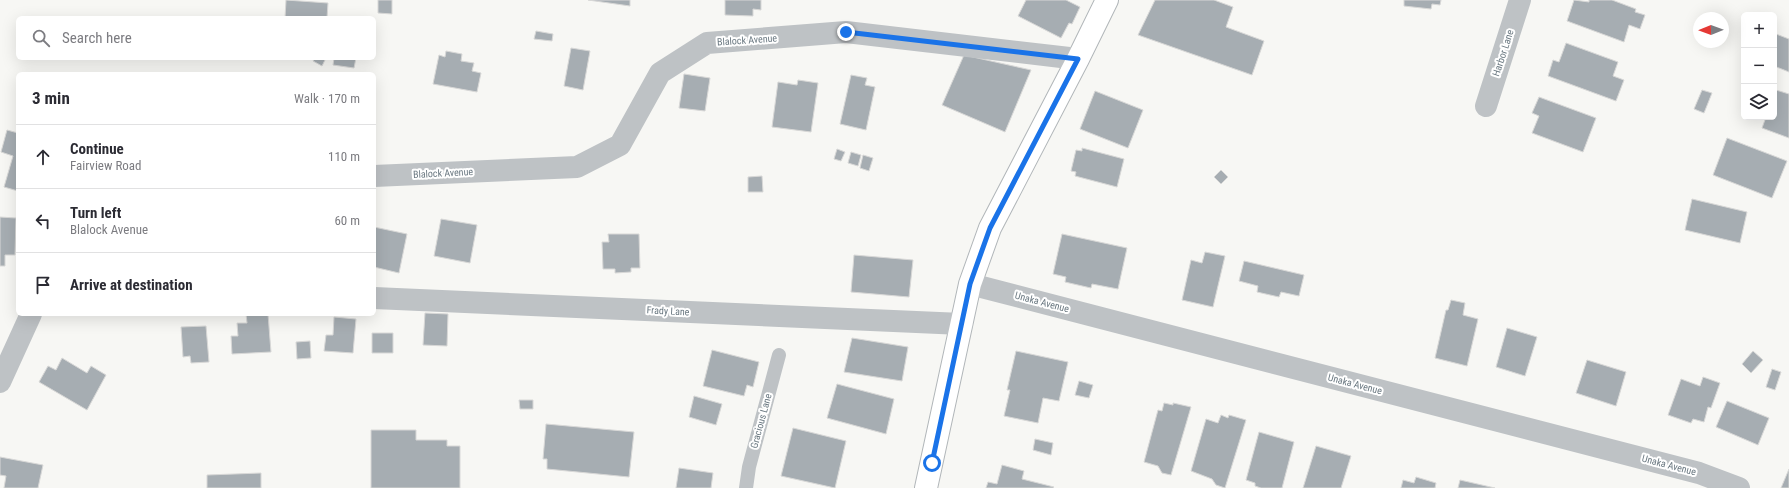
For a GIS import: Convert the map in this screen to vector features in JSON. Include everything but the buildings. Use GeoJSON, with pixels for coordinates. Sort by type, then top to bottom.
{"type":"FeatureCollection","features":[{"type":"Feature","properties":{"kind":"main road"},"geometry":{"type":"LineString","coordinates":[[926,488],[970,284],[990,228],[1078,59],[1106,0]]}},
{"type":"Feature","properties":{"kind":"street","name":"Harbor Lane"},"geometry":{"type":"LineString","coordinates":[[1486,106],[1520,0]]}},
{"type":"Feature","properties":{"kind":"street","name":"Blalock Avenue"},"geometry":{"type":"LineString","coordinates":[[376,176],[577,167],[620,146],[660,73],[707,43],[846,32],[1078,59]]}},
{"type":"Feature","properties":{"kind":"street","name":"Unaka Avenue"},"geometry":{"type":"LineString","coordinates":[[970,284],[1699,473],[1739,488]]}},
{"type":"Feature","properties":{"kind":"street","name":"Frady Lane"},"geometry":{"type":"LineString","coordinates":[[376,298],[962,324]]}},
{"type":"Feature","properties":{"kind":"street"},"geometry":{"type":"LineString","coordinates":[[0,382],[30,316]]}},
{"type":"Feature","properties":{"kind":"lane","name":"Gracious Lane"},"geometry":{"type":"LineString","coordinates":[[746,488],[749,467],[778,355]]}},
{"type":"Feature","properties":{"kind":"route"},"geometry":{"type":"LineString","coordinates":[[846,32],[1078,59],[1017,173],[990,228],[970,284],[932,463]]}}]}
